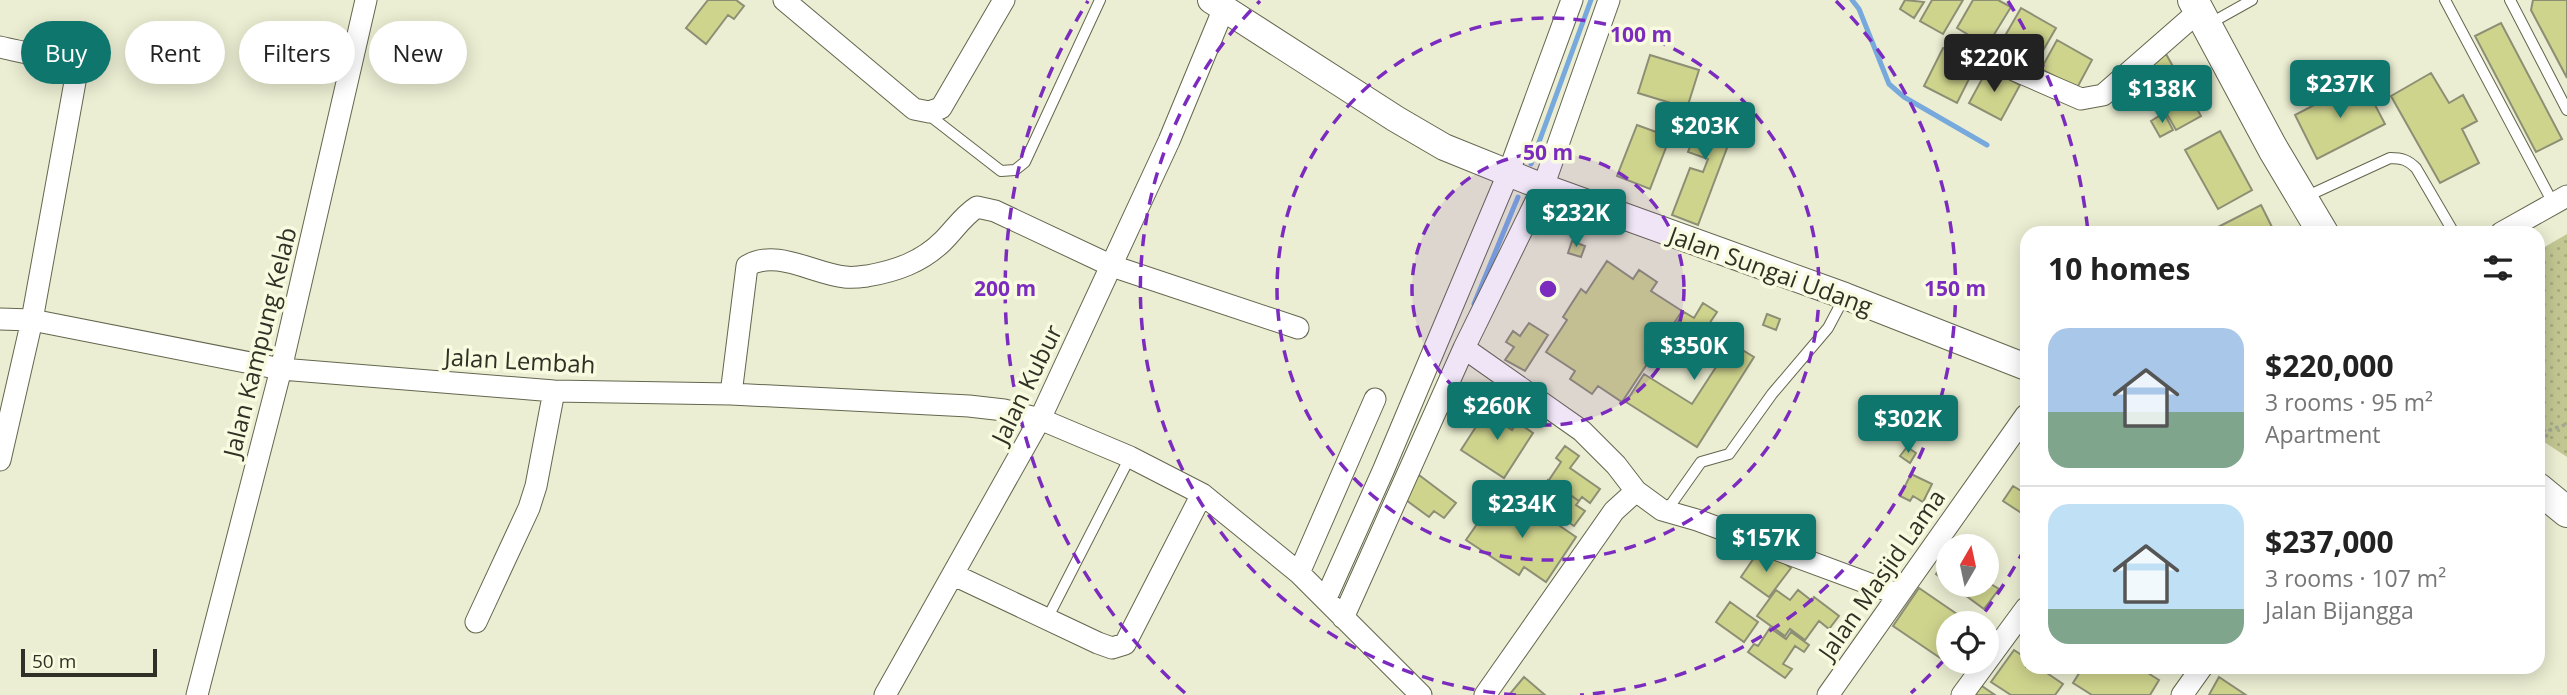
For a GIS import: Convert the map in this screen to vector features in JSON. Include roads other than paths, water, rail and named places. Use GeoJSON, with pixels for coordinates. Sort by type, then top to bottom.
{"type":"FeatureCollection","features":[{"type":"Feature","properties":{"kind":"main road"},"geometry":{"type":"LineString","coordinates":[[2200,12],[2319,226]]}},
{"type":"Feature","properties":{"kind":"main road"},"geometry":{"type":"LineString","coordinates":[[2545,471],[2567,485]]}},
{"type":"Feature","properties":{"kind":"main road"},"geometry":{"type":"LineString","coordinates":[[2545,494],[2567,512]]}},
{"type":"Feature","properties":{"kind":"street","name":"Jalan Kampung Kelab"},"geometry":{"type":"LineString","coordinates":[[197,695],[281,369],[366,0]]}},
{"type":"Feature","properties":{"kind":"street"},"geometry":{"type":"LineString","coordinates":[[784,0],[914,108],[929,112],[941,108],[1003,0]]}},
{"type":"Feature","properties":{"kind":"street"},"geometry":{"type":"LineString","coordinates":[[1326,598],[1383,471],[1508,174],[1572,0]]}},
{"type":"Feature","properties":{"kind":"street"},"geometry":{"type":"LineString","coordinates":[[1343,618],[1464,348],[1544,187],[1609,0]]}},
{"type":"Feature","properties":{"kind":"street","name":"Jalan Sungai Udang"},"geometry":{"type":"LineString","coordinates":[[1217,4],[1396,120],[1444,147],[1508,174],[1845,296],[2020,365]]}},
{"type":"Feature","properties":{"kind":"street","name":"Jalan Kubur"},"geometry":{"type":"LineString","coordinates":[[885,695],[1040,419],[1169,141],[1217,4]]}},
{"type":"Feature","properties":{"kind":"street"},"geometry":{"type":"LineString","coordinates":[[1989,59],[2081,99],[2103,95],[2200,12]]}},
{"type":"Feature","properties":{"kind":"street"},"geometry":{"type":"LineString","coordinates":[[0,47],[59,62],[70,71],[75,82],[32,320],[0,460]]}},
{"type":"Feature","properties":{"kind":"street"},"geometry":{"type":"LineString","coordinates":[[2513,226],[2560,199]]}},
{"type":"Feature","properties":{"kind":"street"},"geometry":{"type":"LineString","coordinates":[[731,394],[747,266],[758,259],[783,261],[847,278],[869,275],[921,261],[977,207],[995,211],[1112,266],[1298,328]]}},
{"type":"Feature","properties":{"kind":"street","name":"Jalan Lembah"},"geometry":{"type":"LineString","coordinates":[[0,319],[32,320],[281,369],[554,391],[731,394],[969,406],[1004,410],[1040,419],[1130,457],[1202,494],[1299,573],[1421,695]]}},
{"type":"Feature","properties":{"kind":"street"},"geometry":{"type":"LineString","coordinates":[[1464,348],[1582,430],[1616,464],[1636,491],[1662,510],[1697,520],[1897,594]]}},
{"type":"Feature","properties":{"kind":"street"},"geometry":{"type":"LineString","coordinates":[[476,622],[529,508],[554,391]]}},
{"type":"Feature","properties":{"kind":"street"},"geometry":{"type":"LineString","coordinates":[[1299,573],[1375,399]]}},
{"type":"Feature","properties":{"kind":"street","name":"Jalan Masjid Lama"},"geometry":{"type":"LineString","coordinates":[[1828,695],[2020,423]]}},
{"type":"Feature","properties":{"kind":"street"},"geometry":{"type":"LineString","coordinates":[[1350,457],[1383,471]]}},
{"type":"Feature","properties":{"kind":"street"},"geometry":{"type":"LineString","coordinates":[[1485,695],[1614,511],[1636,491]]}},
{"type":"Feature","properties":{"kind":"street"},"geometry":{"type":"LineString","coordinates":[[954,575],[1112,648],[1125,644],[1202,494]]}},
{"type":"Feature","properties":{"kind":"street"},"geometry":{"type":"LineString","coordinates":[[1962,695],[2020,616]]}},
{"type":"Feature","properties":{"kind":"street"},"geometry":{"type":"LineString","coordinates":[[2182,695],[2197,674]]}},
{"type":"Feature","properties":{"kind":"lane"},"geometry":{"type":"LineString","coordinates":[[923,111],[1001,171],[1015,170],[1025,162],[1100,0]]}},
{"type":"Feature","properties":{"kind":"lane"},"geometry":{"type":"LineString","coordinates":[[2200,12],[2252,0]]}},
{"type":"Feature","properties":{"kind":"lane"},"geometry":{"type":"LineString","coordinates":[[2445,0],[2560,199]]}},
{"type":"Feature","properties":{"kind":"lane"},"geometry":{"type":"LineString","coordinates":[[2510,0],[2567,110]]}},
{"type":"Feature","properties":{"kind":"lane"},"geometry":{"type":"LineString","coordinates":[[2302,199],[2390,158],[2400,158],[2416,168],[2450,226]]}},
{"type":"Feature","properties":{"kind":"lane"},"geometry":{"type":"LineString","coordinates":[[1662,510],[1672,503],[1701,462],[1729,454],[1772,394],[1828,328],[1845,296]]}},
{"type":"Feature","properties":{"kind":"lane"},"geometry":{"type":"LineString","coordinates":[[1047,619],[1130,457]]}},
{"type":"Feature","properties":{"kind":"waterway"},"geometry":{"type":"LineString","coordinates":[[1531,164],[1591,0]]}},
{"type":"Feature","properties":{"kind":"waterway"},"geometry":{"type":"LineString","coordinates":[[1852,0],[1859,9],[1889,84],[1904,97],[1987,145]]}},
{"type":"Feature","properties":{"kind":"waterway"},"geometry":{"type":"LineString","coordinates":[[1474,304],[1518,197]]}}]}
